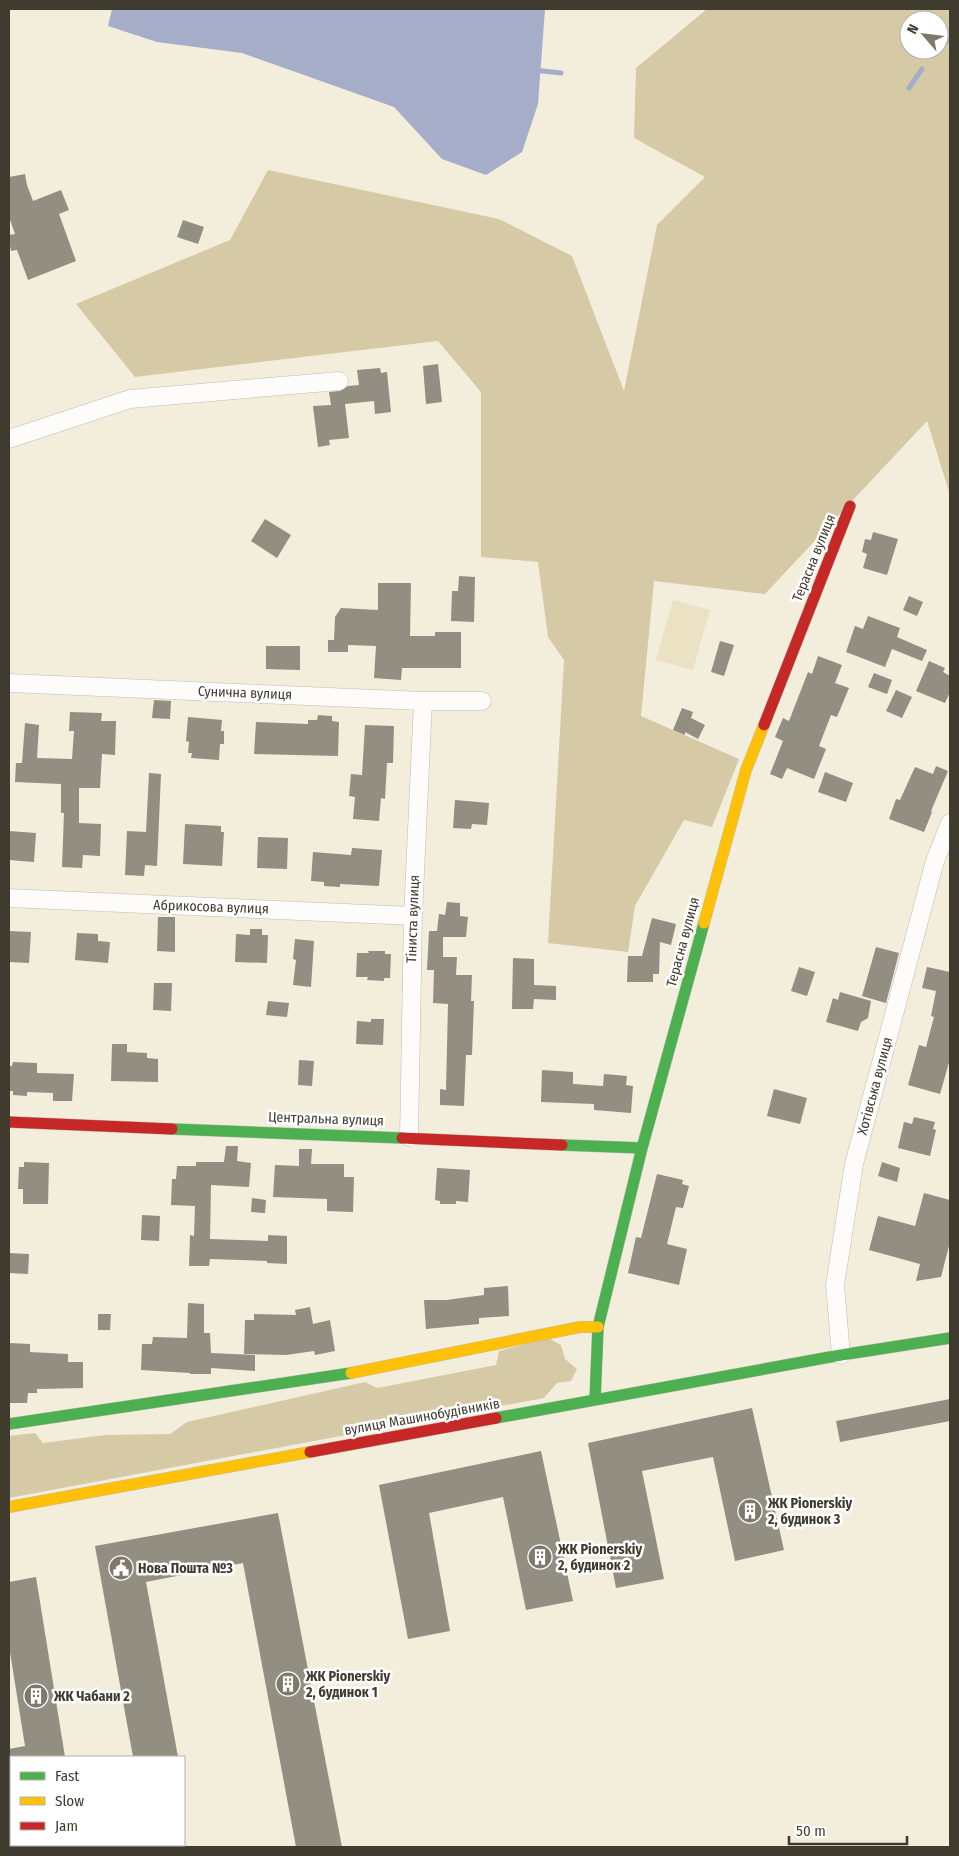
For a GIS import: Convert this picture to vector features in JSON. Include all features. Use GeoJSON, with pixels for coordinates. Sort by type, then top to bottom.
{"type":"FeatureCollection","features":[{"type":"Feature","properties":{"kind":"street"},"geometry":{"type":"LineString","coordinates":[[9,439],[130,399],[339,382]]}},
{"type":"Feature","properties":{"kind":"street","name":"Терасна вулиця"},"geometry":{"type":"LineString","coordinates":[[595,1400],[598,1327],[642,1148],[746,770],[850,506]]}},
{"type":"Feature","properties":{"kind":"street","name":"Сунична вулиця"},"geometry":{"type":"LineString","coordinates":[[9,683],[482,701]]}},
{"type":"Feature","properties":{"kind":"street","name":"Тіниста вулиця"},"geometry":{"type":"LineString","coordinates":[[409,1137],[413,916],[423,700]]}},
{"type":"Feature","properties":{"kind":"street","name":"Хотівська вулиця"},"geometry":{"type":"LineString","coordinates":[[841,1355],[835,1285],[854,1164],[935,860],[950,823]]}},
{"type":"Feature","properties":{"kind":"street","name":"Абрикосова вулиця"},"geometry":{"type":"LineString","coordinates":[[9,898],[413,916]]}},
{"type":"Feature","properties":{"kind":"street","name":"Центральна вулиця"},"geometry":{"type":"LineString","coordinates":[[9,1122],[642,1148]]}},
{"type":"Feature","properties":{"kind":"street"},"geometry":{"type":"LineString","coordinates":[[9,1424],[329,1377],[580,1327],[598,1327]]}},
{"type":"Feature","properties":{"kind":"street","name":"вулиця Машинобудівників"},"geometry":{"type":"LineString","coordinates":[[9,1507],[841,1355],[950,1338]]}},
{"type":"Feature","properties":{"kind":"shaded area"},"geometry":{"type":"Polygon","coordinates":[[[707,9],[950,9],[950,495],[927,421],[765,594],[654,581],[641,716],[739,759],[712,827],[684,820],[635,906],[628,952],[548,943],[564,660],[548,637],[538,562],[481,557],[481,392],[438,341],[135,377],[76,304],[230,240],[268,170],[499,219],[572,256],[624,391],[657,225],[705,177],[634,138],[636,68],[707,9]]]}},
{"type":"Feature","properties":{"kind":"shaded area"},"geometry":{"type":"Polygon","coordinates":[[[673,600],[710,610],[693,670],[656,660],[673,600]]]}},
{"type":"Feature","properties":{"kind":"shaded area"},"geometry":{"type":"Polygon","coordinates":[[[548,1338],[561,1345],[565,1359],[577,1369],[571,1381],[557,1383],[544,1398],[9,1498],[9,1436],[35,1433],[43,1443],[105,1435],[170,1434],[187,1422],[365,1382],[377,1388],[496,1365],[499,1351],[548,1338]]]}},
{"type":"Feature","properties":{"kind":"water"},"geometry":{"type":"Polygon","coordinates":[[[112,9],[545,9],[538,104],[522,152],[486,175],[442,159],[394,107],[242,53],[157,42],[108,26],[112,9]]]}},
{"type":"Feature","properties":{"kind":"building"},"geometry":{"type":"Polygon","coordinates":[[[25,174],[33,201],[61,190],[69,210],[59,214],[76,261],[28,280],[17,250],[11,251],[9,241],[9,235],[15,234],[9,217],[9,177],[25,174]]]}},
{"type":"Feature","properties":{"kind":"building"},"geometry":{"type":"Polygon","coordinates":[[[183,220],[204,227],[198,244],[177,237],[183,220]]]}},
{"type":"Feature","properties":{"kind":"building"},"geometry":{"type":"Polygon","coordinates":[[[438,364],[442,402],[426,404],[423,366],[438,364]]]}},
{"type":"Feature","properties":{"kind":"building"},"geometry":{"type":"Polygon","coordinates":[[[380,368],[381,373],[387,372],[391,412],[375,414],[374,401],[345,404],[349,438],[329,440],[330,445],[318,447],[313,406],[331,405],[329,392],[340,391],[348,386],[359,385],[357,370],[380,368]]]}},
{"type":"Feature","properties":{"kind":"building"},"geometry":{"type":"Polygon","coordinates":[[[265,519],[291,535],[277,558],[251,541],[265,519]]]}},
{"type":"Feature","properties":{"kind":"building"},"geometry":{"type":"Polygon","coordinates":[[[873,532],[898,539],[887,575],[863,568],[867,554],[862,552],[865,539],[871,540],[873,532]]]}},
{"type":"Feature","properties":{"kind":"building"},"geometry":{"type":"Polygon","coordinates":[[[459,576],[475,577],[474,622],[451,621],[452,591],[458,591],[459,576]]]}},
{"type":"Feature","properties":{"kind":"building"},"geometry":{"type":"Polygon","coordinates":[[[378,583],[411,583],[410,636],[435,636],[435,632],[461,632],[461,668],[402,668],[401,680],[374,678],[376,646],[348,645],[348,652],[328,652],[328,640],[334,640],[335,617],[341,608],[378,610],[378,583]]]}},
{"type":"Feature","properties":{"kind":"building"},"geometry":{"type":"Polygon","coordinates":[[[909,596],[923,602],[917,616],[903,610],[909,596]]]}},
{"type":"Feature","properties":{"kind":"building"},"geometry":{"type":"Polygon","coordinates":[[[868,616],[900,628],[897,637],[927,650],[922,661],[892,649],[885,667],[846,652],[855,626],[863,629],[868,616]]]}},
{"type":"Feature","properties":{"kind":"building"},"geometry":{"type":"Polygon","coordinates":[[[720,641],[734,645],[724,676],[711,672],[720,641]]]}},
{"type":"Feature","properties":{"kind":"building"},"geometry":{"type":"Polygon","coordinates":[[[266,646],[300,646],[300,670],[266,669],[266,646]]]}},
{"type":"Feature","properties":{"kind":"building"},"geometry":{"type":"Polygon","coordinates":[[[818,656],[842,665],[835,683],[849,688],[837,717],[831,715],[819,746],[826,749],[814,779],[787,768],[782,779],[770,774],[783,741],[775,737],[783,718],[789,721],[808,672],[812,674],[818,656]]]}},
{"type":"Feature","properties":{"kind":"building"},"geometry":{"type":"Polygon","coordinates":[[[929,661],[945,668],[943,672],[950,676],[950,692],[945,703],[916,691],[929,661]]]}},
{"type":"Feature","properties":{"kind":"building"},"geometry":{"type":"Polygon","coordinates":[[[874,673],[892,680],[887,694],[868,687],[874,673]]]}},
{"type":"Feature","properties":{"kind":"building"},"geometry":{"type":"Polygon","coordinates":[[[896,690],[912,697],[902,718],[886,711],[896,690]]]}},
{"type":"Feature","properties":{"kind":"building"},"geometry":{"type":"Polygon","coordinates":[[[154,700],[171,701],[170,719],[152,718],[154,700]]]}},
{"type":"Feature","properties":{"kind":"building"},"geometry":{"type":"Polygon","coordinates":[[[682,708],[693,712],[691,718],[705,725],[698,739],[685,732],[685,735],[673,730],[682,708]]]}},
{"type":"Feature","properties":{"kind":"building"},"geometry":{"type":"Polygon","coordinates":[[[70,712],[102,713],[101,721],[116,721],[115,755],[102,754],[100,788],[79,788],[79,823],[101,824],[100,856],[83,855],[82,868],[62,867],[64,813],[61,813],[61,784],[15,782],[16,763],[22,763],[25,723],[39,725],[37,758],[72,759],[74,731],[69,731],[70,712]]]}},
{"type":"Feature","properties":{"kind":"building"},"geometry":{"type":"Polygon","coordinates":[[[318,715],[332,716],[332,721],[339,722],[338,756],[254,754],[256,722],[308,724],[308,720],[317,720],[318,715]]]}},
{"type":"Feature","properties":{"kind":"building"},"geometry":{"type":"Polygon","coordinates":[[[188,717],[222,720],[221,731],[224,731],[224,744],[220,744],[219,760],[191,758],[192,753],[188,753],[189,742],[186,741],[188,717]]]}},
{"type":"Feature","properties":{"kind":"building"},"geometry":{"type":"Polygon","coordinates":[[[365,725],[394,726],[393,763],[387,763],[385,799],[381,798],[379,821],[353,819],[355,797],[349,796],[351,774],[362,775],[365,725]]]}},
{"type":"Feature","properties":{"kind":"building"},"geometry":{"type":"Polygon","coordinates":[[[936,766],[948,771],[924,832],[889,819],[896,799],[900,800],[915,767],[933,774],[936,766]]]}},
{"type":"Feature","properties":{"kind":"building"},"geometry":{"type":"Polygon","coordinates":[[[825,772],[853,783],[846,802],[818,792],[825,772]]]}},
{"type":"Feature","properties":{"kind":"building"},"geometry":{"type":"Polygon","coordinates":[[[149,773],[161,774],[157,866],[145,865],[144,876],[125,875],[127,831],[146,832],[149,773]]]}},
{"type":"Feature","properties":{"kind":"building"},"geometry":{"type":"Polygon","coordinates":[[[455,800],[489,803],[487,825],[472,824],[471,829],[453,828],[455,800]]]}},
{"type":"Feature","properties":{"kind":"building"},"geometry":{"type":"Polygon","coordinates":[[[185,824],[221,826],[221,832],[224,832],[222,866],[183,864],[185,824]]]}},
{"type":"Feature","properties":{"kind":"building"},"geometry":{"type":"Polygon","coordinates":[[[9,831],[36,833],[34,862],[9,860],[9,831]]]}},
{"type":"Feature","properties":{"kind":"building"},"geometry":{"type":"Polygon","coordinates":[[[258,837],[288,838],[287,869],[257,868],[258,837]]]}},
{"type":"Feature","properties":{"kind":"building"},"geometry":{"type":"Polygon","coordinates":[[[352,848],[382,850],[379,886],[340,884],[340,887],[324,886],[324,882],[311,881],[313,852],[351,855],[352,848]]]}},
{"type":"Feature","properties":{"kind":"building"},"geometry":{"type":"Polygon","coordinates":[[[447,902],[460,903],[460,916],[468,917],[466,937],[443,937],[443,957],[457,957],[456,975],[472,975],[471,1001],[474,1001],[472,1055],[466,1055],[464,1106],[440,1105],[440,1089],[446,1090],[448,1004],[433,1003],[434,970],[427,970],[429,931],[437,931],[439,914],[445,915],[447,902]]]}},
{"type":"Feature","properties":{"kind":"building"},"geometry":{"type":"Polygon","coordinates":[[[158,917],[175,917],[175,952],[157,951],[158,917]]]}},
{"type":"Feature","properties":{"kind":"building"},"geometry":{"type":"Polygon","coordinates":[[[652,918],[676,924],[671,945],[660,942],[659,974],[653,974],[653,982],[627,982],[628,956],[642,956],[652,918]]]}},
{"type":"Feature","properties":{"kind":"building"},"geometry":{"type":"Polygon","coordinates":[[[250,929],[262,929],[262,935],[268,935],[267,963],[235,962],[236,934],[250,935],[250,929]]]}},
{"type":"Feature","properties":{"kind":"building"},"geometry":{"type":"Polygon","coordinates":[[[9,931],[31,932],[29,963],[9,962],[9,931]]]}},
{"type":"Feature","properties":{"kind":"building"},"geometry":{"type":"Polygon","coordinates":[[[77,933],[98,934],[98,941],[110,942],[108,963],[75,960],[77,933]]]}},
{"type":"Feature","properties":{"kind":"building"},"geometry":{"type":"Polygon","coordinates":[[[295,939],[314,941],[311,987],[293,985],[296,960],[293,959],[295,939]]]}},
{"type":"Feature","properties":{"kind":"building"},"geometry":{"type":"Polygon","coordinates":[[[876,947],[899,953],[886,1003],[862,996],[876,947]]]}},
{"type":"Feature","properties":{"kind":"building"},"geometry":{"type":"Polygon","coordinates":[[[368,951],[385,951],[385,954],[391,954],[390,978],[384,978],[384,981],[367,980],[368,977],[356,977],[357,953],[369,953],[368,951]]]}},
{"type":"Feature","properties":{"kind":"building"},"geometry":{"type":"Polygon","coordinates":[[[513,958],[534,959],[534,985],[556,986],[556,1000],[534,999],[533,1009],[512,1009],[513,958]]]}},
{"type":"Feature","properties":{"kind":"building"},"geometry":{"type":"Polygon","coordinates":[[[799,967],[815,972],[807,996],[791,991],[799,967]]]}},
{"type":"Feature","properties":{"kind":"building"},"geometry":{"type":"Polygon","coordinates":[[[927,967],[950,972],[950,1059],[940,1094],[908,1085],[919,1045],[926,1047],[934,1017],[931,1016],[936,991],[922,988],[927,967]]]}},
{"type":"Feature","properties":{"kind":"building"},"geometry":{"type":"Polygon","coordinates":[[[154,983],[172,983],[171,1011],[153,1010],[154,983]]]}},
{"type":"Feature","properties":{"kind":"building"},"geometry":{"type":"Polygon","coordinates":[[[840,992],[871,1001],[868,1018],[861,1022],[858,1031],[826,1022],[833,998],[838,1000],[840,992]]]}},
{"type":"Feature","properties":{"kind":"building"},"geometry":{"type":"Polygon","coordinates":[[[268,1001],[289,1003],[287,1017],[266,1015],[268,1001]]]}},
{"type":"Feature","properties":{"kind":"building"},"geometry":{"type":"Polygon","coordinates":[[[371,1019],[384,1019],[383,1045],[356,1044],[357,1021],[371,1022],[371,1019]]]}},
{"type":"Feature","properties":{"kind":"building"},"geometry":{"type":"Polygon","coordinates":[[[112,1044],[127,1044],[127,1052],[147,1053],[147,1058],[158,1059],[158,1082],[111,1081],[112,1044]]]}},
{"type":"Feature","properties":{"kind":"building"},"geometry":{"type":"Polygon","coordinates":[[[299,1060],[314,1061],[312,1086],[298,1085],[299,1060]]]}},
{"type":"Feature","properties":{"kind":"building"},"geometry":{"type":"Polygon","coordinates":[[[13,1062],[37,1063],[37,1073],[74,1074],[72,1101],[53,1101],[53,1093],[27,1092],[27,1096],[13,1095],[13,1091],[9,1091],[9,1066],[12,1066],[13,1062]]]}},
{"type":"Feature","properties":{"kind":"building"},"geometry":{"type":"Polygon","coordinates":[[[542,1070],[573,1072],[573,1084],[603,1086],[604,1074],[627,1076],[626,1085],[633,1086],[631,1113],[594,1110],[594,1104],[541,1102],[542,1070]]]}},
{"type":"Feature","properties":{"kind":"building"},"geometry":{"type":"Polygon","coordinates":[[[774,1089],[807,1098],[800,1124],[767,1116],[774,1089]]]}},
{"type":"Feature","properties":{"kind":"building"},"geometry":{"type":"Polygon","coordinates":[[[914,1117],[935,1122],[933,1129],[936,1130],[930,1156],[898,1148],[904,1122],[912,1124],[914,1117]]]}},
{"type":"Feature","properties":{"kind":"building"},"geometry":{"type":"Polygon","coordinates":[[[226,1146],[238,1146],[237,1161],[251,1163],[249,1187],[211,1185],[210,1239],[268,1241],[268,1235],[287,1236],[287,1264],[267,1263],[267,1261],[210,1259],[209,1266],[189,1266],[190,1235],[194,1236],[195,1206],[171,1205],[172,1179],[176,1179],[177,1166],[196,1166],[196,1162],[224,1162],[226,1146]]]}},
{"type":"Feature","properties":{"kind":"building"},"geometry":{"type":"Polygon","coordinates":[[[299,1149],[312,1149],[311,1164],[344,1164],[344,1177],[354,1177],[353,1212],[327,1211],[327,1199],[273,1197],[275,1165],[299,1166],[299,1149]]]}},
{"type":"Feature","properties":{"kind":"building"},"geometry":{"type":"Polygon","coordinates":[[[24,1162],[49,1163],[48,1204],[23,1204],[23,1189],[18,1189],[19,1167],[24,1167],[24,1162]]]}},
{"type":"Feature","properties":{"kind":"building"},"geometry":{"type":"Polygon","coordinates":[[[882,1162],[900,1168],[897,1182],[878,1176],[882,1162]]]}},
{"type":"Feature","properties":{"kind":"building"},"geometry":{"type":"Polygon","coordinates":[[[437,1168],[470,1170],[468,1202],[456,1201],[456,1204],[440,1204],[440,1201],[435,1200],[437,1168]]]}},
{"type":"Feature","properties":{"kind":"building"},"geometry":{"type":"Polygon","coordinates":[[[657,1174],[683,1180],[682,1184],[689,1186],[683,1208],[676,1207],[667,1244],[687,1249],[679,1285],[628,1273],[636,1237],[641,1238],[657,1174]]]}},
{"type":"Feature","properties":{"kind":"building"},"geometry":{"type":"Polygon","coordinates":[[[924,1193],[950,1200],[950,1242],[941,1277],[916,1281],[920,1264],[869,1250],[878,1216],[915,1226],[924,1193]]]}},
{"type":"Feature","properties":{"kind":"building"},"geometry":{"type":"Polygon","coordinates":[[[252,1198],[266,1200],[265,1213],[251,1212],[252,1198]]]}},
{"type":"Feature","properties":{"kind":"building"},"geometry":{"type":"Polygon","coordinates":[[[142,1215],[160,1216],[159,1241],[141,1240],[142,1215]]]}},
{"type":"Feature","properties":{"kind":"building"},"geometry":{"type":"Polygon","coordinates":[[[9,1253],[29,1254],[28,1274],[9,1273],[9,1253]]]}},
{"type":"Feature","properties":{"kind":"building"},"geometry":{"type":"Polygon","coordinates":[[[508,1286],[509,1316],[479,1318],[479,1324],[426,1329],[424,1300],[446,1300],[484,1295],[484,1288],[508,1286]]]}},
{"type":"Feature","properties":{"kind":"building"},"geometry":{"type":"Polygon","coordinates":[[[188,1303],[204,1304],[204,1333],[210,1333],[211,1353],[255,1355],[255,1371],[211,1368],[211,1374],[190,1374],[141,1370],[142,1344],[152,1344],[153,1337],[187,1338],[188,1303]]]}},
{"type":"Feature","properties":{"kind":"building"},"geometry":{"type":"Polygon","coordinates":[[[310,1307],[313,1324],[330,1320],[335,1351],[315,1355],[314,1351],[286,1355],[244,1354],[245,1320],[254,1320],[254,1314],[296,1315],[295,1310],[310,1307]]]}},
{"type":"Feature","properties":{"kind":"building"},"geometry":{"type":"Polygon","coordinates":[[[98,1314],[111,1314],[110,1330],[98,1330],[98,1314]]]}},
{"type":"Feature","properties":{"kind":"building"},"geometry":{"type":"Polygon","coordinates":[[[9,1343],[30,1344],[30,1352],[68,1354],[68,1362],[83,1362],[83,1388],[37,1389],[37,1393],[28,1393],[27,1403],[9,1403],[9,1343]]]}},
{"type":"Feature","properties":{"kind":"building"},"geometry":{"type":"Polygon","coordinates":[[[950,1399],[950,1421],[840,1442],[836,1421],[950,1399]]]}},
{"type":"Feature","properties":{"kind":"building","name":"ЖК Pionerskiy 2, будинок 3"},"geometry":{"type":"Polygon","coordinates":[[[752,1408],[784,1550],[735,1561],[713,1457],[642,1471],[664,1579],[616,1588],[588,1443],[752,1408]]]}},
{"type":"Feature","properties":{"kind":"building","name":"ЖК Pionerskiy 2, будинок 2"},"geometry":{"type":"Polygon","coordinates":[[[541,1451],[573,1601],[526,1610],[503,1497],[429,1513],[450,1631],[408,1639],[379,1485],[541,1451]]]}},
{"type":"Feature","properties":{"kind":"building"},"geometry":{"type":"Polygon","coordinates":[[[278,1513],[342,1847],[296,1847],[243,1563],[146,1582],[178,1756],[133,1756],[95,1546],[278,1513]]]}},
{"type":"Feature","properties":{"kind":"building","name":"ЖК Чабани 2"},"geometry":{"type":"Polygon","coordinates":[[[36,1577],[65,1756],[9,1757],[9,1749],[25,1746],[9,1646],[9,1582],[36,1577]]]}},
{"type":"Feature","properties":{"kind":"waterway"},"geometry":{"type":"LineString","coordinates":[[909,88],[922,69]]}},
{"type":"Feature","properties":{"kind":"waterway"},"geometry":{"type":"LineString","coordinates":[[534,70],[561,73]]}},
{"type":"Feature","properties":{"kind":"traffic: fast"},"geometry":{"type":"LineString","coordinates":[[595,1400],[598,1327],[642,1148],[704,923]]}},
{"type":"Feature","properties":{"kind":"traffic: fast"},"geometry":{"type":"LineString","coordinates":[[172,1129],[402,1138]]}},
{"type":"Feature","properties":{"kind":"traffic: fast"},"geometry":{"type":"LineString","coordinates":[[562,1145],[642,1148]]}},
{"type":"Feature","properties":{"kind":"traffic: fast"},"geometry":{"type":"LineString","coordinates":[[496,1418],[841,1355],[950,1338]]}},
{"type":"Feature","properties":{"kind":"traffic: fast"},"geometry":{"type":"LineString","coordinates":[[9,1424],[351,1373]]}},
{"type":"Feature","properties":{"kind":"traffic: slow"},"geometry":{"type":"LineString","coordinates":[[704,923],[746,770],[764,725]]}},
{"type":"Feature","properties":{"kind":"traffic: slow"},"geometry":{"type":"LineString","coordinates":[[351,1373],[580,1327],[598,1327]]}},
{"type":"Feature","properties":{"kind":"traffic: slow"},"geometry":{"type":"LineString","coordinates":[[9,1507],[310,1452]]}},
{"type":"Feature","properties":{"kind":"traffic: jam"},"geometry":{"type":"LineString","coordinates":[[764,725],[850,506]]}},
{"type":"Feature","properties":{"kind":"traffic: jam"},"geometry":{"type":"LineString","coordinates":[[9,1122],[172,1129]]}},
{"type":"Feature","properties":{"kind":"traffic: jam"},"geometry":{"type":"LineString","coordinates":[[402,1138],[562,1145]]}},
{"type":"Feature","properties":{"kind":"traffic: jam"},"geometry":{"type":"LineString","coordinates":[[310,1452],[496,1418]]}},
{"type":"Feature","properties":{"kind":"place","name":"ЖК Pionerskiy 2, будинок 3"},"geometry":{"type":"Point","coordinates":[750,1511]}},
{"type":"Feature","properties":{"kind":"place","name":"ЖК Pionerskiy 2, будинок 2"},"geometry":{"type":"Point","coordinates":[540,1557]}},
{"type":"Feature","properties":{"kind":"place","name":"Нова Пошта №3"},"geometry":{"type":"Point","coordinates":[121,1568]}},
{"type":"Feature","properties":{"kind":"place","name":"ЖК Pionerskiy 2, будинок 1"},"geometry":{"type":"Point","coordinates":[288,1684]}},
{"type":"Feature","properties":{"kind":"place","name":"ЖК Чабани 2"},"geometry":{"type":"Point","coordinates":[36,1696]}}]}
